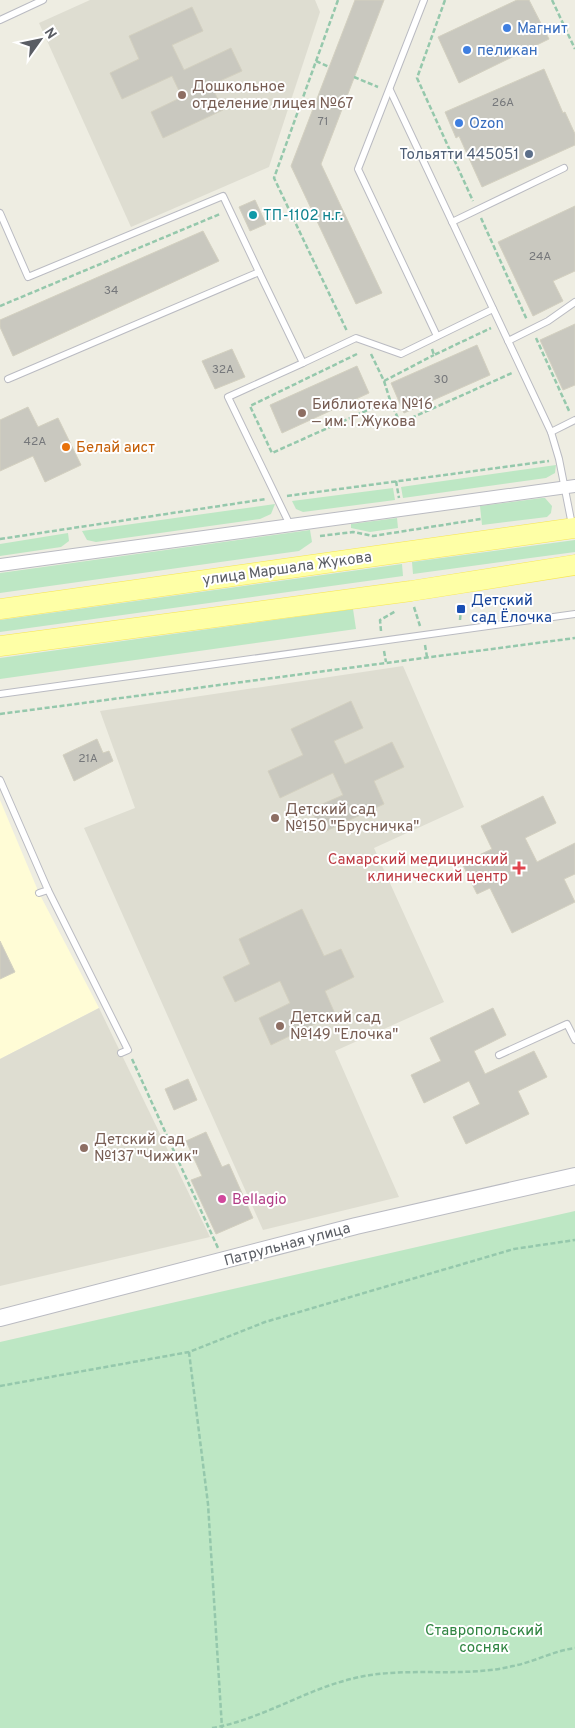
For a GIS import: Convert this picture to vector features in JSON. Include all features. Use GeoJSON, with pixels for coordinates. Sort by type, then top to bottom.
{"type":"FeatureCollection","features":[{"type":"Feature","properties":{"kind":"main road","name":"улица Маршала Жукова"},"geometry":{"type":"LineString","coordinates":[[0,609],[574,528]]}},
{"type":"Feature","properties":{"kind":"main road"},"geometry":{"type":"LineString","coordinates":[[0,646],[411,591],[575,565]]}},
{"type":"Feature","properties":{"kind":"street"},"geometry":{"type":"LineString","coordinates":[[0,565],[570,487]]}},
{"type":"Feature","properties":{"kind":"street","name":"Патрульная улица"},"geometry":{"type":"LineString","coordinates":[[0,1318],[356,1226],[575,1176]]}},
{"type":"Feature","properties":{"kind":"lane"},"geometry":{"type":"LineString","coordinates":[[0,20],[43,0]]}},
{"type":"Feature","properties":{"kind":"lane"},"geometry":{"type":"LineString","coordinates":[[424,0],[358,169],[437,336]]}},
{"type":"Feature","properties":{"kind":"lane"},"geometry":{"type":"LineString","coordinates":[[390,90],[551,432],[570,487],[574,528]]}},
{"type":"Feature","properties":{"kind":"lane"},"geometry":{"type":"LineString","coordinates":[[452,222],[564,168]]}},
{"type":"Feature","properties":{"kind":"lane"},"geometry":{"type":"LineString","coordinates":[[0,213],[28,277],[223,196],[303,363]]}},
{"type":"Feature","properties":{"kind":"lane"},"geometry":{"type":"LineString","coordinates":[[8,378],[259,272]]}},
{"type":"Feature","properties":{"kind":"lane"},"geometry":{"type":"LineString","coordinates":[[508,341],[548,322],[575,302]]}},
{"type":"Feature","properties":{"kind":"lane"},"geometry":{"type":"LineString","coordinates":[[290,525],[228,397],[356,338],[402,354],[493,309]]}},
{"type":"Feature","properties":{"kind":"lane"},"geometry":{"type":"LineString","coordinates":[[551,432],[575,420]]}},
{"type":"Feature","properties":{"kind":"lane"},"geometry":{"type":"LineString","coordinates":[[0,694],[575,614]]}},
{"type":"Feature","properties":{"kind":"lane"},"geometry":{"type":"LineString","coordinates":[[0,780],[48,890],[128,1050],[121,1053]]}},
{"type":"Feature","properties":{"kind":"lane"},"geometry":{"type":"LineString","coordinates":[[39,894],[48,890]]}},
{"type":"Feature","properties":{"kind":"lane"},"geometry":{"type":"LineString","coordinates":[[499,1055],[567,1024],[575,1040]]}},
{"type":"Feature","properties":{"kind":"path"},"geometry":{"type":"LineString","coordinates":[[338,0],[274,178],[357,354]]}},
{"type":"Feature","properties":{"kind":"path"},"geometry":{"type":"LineString","coordinates":[[552,0],[575,49]]}},
{"type":"Feature","properties":{"kind":"path"},"geometry":{"type":"LineString","coordinates":[[316,61],[329,67]]}},
{"type":"Feature","properties":{"kind":"path"},"geometry":{"type":"LineString","coordinates":[[354,77],[378,87]]}},
{"type":"Feature","properties":{"kind":"path"},"geometry":{"type":"LineString","coordinates":[[374,96],[381,78]]}},
{"type":"Feature","properties":{"kind":"path"},"geometry":{"type":"LineString","coordinates":[[0,306],[223,213]]}},
{"type":"Feature","properties":{"kind":"path"},"geometry":{"type":"LineString","coordinates":[[384,381],[492,327]]}},
{"type":"Feature","properties":{"kind":"path"},"geometry":{"type":"LineString","coordinates":[[428,341],[434,355]]}},
{"type":"Feature","properties":{"kind":"path"},"geometry":{"type":"LineString","coordinates":[[369,348],[400,423],[513,372],[517,380]]}},
{"type":"Feature","properties":{"kind":"path"},"geometry":{"type":"LineString","coordinates":[[363,351],[250,406],[272,453],[390,400]]}},
{"type":"Feature","properties":{"kind":"path"},"geometry":{"type":"LineString","coordinates":[[311,537],[353,532],[373,536],[481,519]]}},
{"type":"Feature","properties":{"kind":"path"},"geometry":{"type":"LineString","coordinates":[[386,662],[380,620],[404,607]]}},
{"type":"Feature","properties":{"kind":"path"},"geometry":{"type":"LineString","coordinates":[[0,714],[575,638]]}},
{"type":"Feature","properties":{"kind":"path"},"geometry":{"type":"LineString","coordinates":[[128,1050],[216,1241],[221,1260]]}},
{"type":"Feature","properties":{"kind":"path"},"geometry":{"type":"LineString","coordinates":[[0,1386],[189,1352],[265,1322],[514,1249],[575,1240]]}},
{"type":"Feature","properties":{"kind":"path"},"geometry":{"type":"LineString","coordinates":[[189,1352],[208,1504],[222,1727]]}},
{"type":"Feature","properties":{"kind":"path"},"geometry":{"type":"LineString","coordinates":[[212,1728],[222,1727],[350,1679],[387,1672],[445,1673],[514,1666],[575,1648]]}},
{"type":"Feature","properties":{"kind":"shaded area","name":"Дошкольное отделение лицея №67"},"geometry":{"type":"Polygon","coordinates":[[[90,0],[315,0],[320,12],[269,167],[131,227],[39,23],[90,0]]]}},
{"type":"Feature","properties":{"kind":"shaded area"},"geometry":{"type":"Polygon","coordinates":[[[403,666],[464,807],[374,848],[444,1002],[335,1051],[399,1197],[263,1230],[84,828],[135,808],[100,711],[403,666]]]}},
{"type":"Feature","properties":{"kind":"shaded area"},"geometry":{"type":"Polygon","coordinates":[[[0,800],[39,893],[99,1008],[0,1059],[0,800]]]}},
{"type":"Feature","properties":{"kind":"shaded area","name":"Детский сад №137 \"Чижик\""},"geometry":{"type":"Polygon","coordinates":[[[99,1008],[210,1237],[0,1286],[0,1059],[99,1008]]]}},
{"type":"Feature","properties":{"kind":"green space"},"geometry":{"type":"Polygon","coordinates":[[[556,465],[555,473],[546,478],[403,498],[401,487],[556,465]]]}},
{"type":"Feature","properties":{"kind":"green space"},"geometry":{"type":"Polygon","coordinates":[[[393,488],[395,500],[303,512],[296,509],[292,501],[393,488]]]}},
{"type":"Feature","properties":{"kind":"green space"},"geometry":{"type":"Polygon","coordinates":[[[545,498],[552,506],[551,513],[547,517],[482,525],[480,506],[545,498]]]}},
{"type":"Feature","properties":{"kind":"green space"},"geometry":{"type":"Polygon","coordinates":[[[275,504],[271,514],[260,519],[96,542],[87,540],[82,531],[275,504]]]}},
{"type":"Feature","properties":{"kind":"green space"},"geometry":{"type":"Polygon","coordinates":[[[397,518],[398,528],[370,532],[351,528],[351,524],[397,518]]]}},
{"type":"Feature","properties":{"kind":"green space"},"geometry":{"type":"Polygon","coordinates":[[[310,530],[312,542],[299,551],[0,593],[0,573],[310,530]]]}},
{"type":"Feature","properties":{"kind":"green space"},"geometry":{"type":"Polygon","coordinates":[[[68,533],[69,541],[61,547],[0,556],[0,544],[68,533]]]}},
{"type":"Feature","properties":{"kind":"green space"},"geometry":{"type":"Polygon","coordinates":[[[575,540],[575,552],[413,574],[412,562],[575,540]]]}},
{"type":"Feature","properties":{"kind":"green space"},"geometry":{"type":"Polygon","coordinates":[[[402,564],[403,576],[0,632],[0,620],[402,564]]]}},
{"type":"Feature","properties":{"kind":"green space"},"geometry":{"type":"Polygon","coordinates":[[[353,609],[356,629],[0,679],[0,658],[353,609]]]}},
{"type":"Feature","properties":{"kind":"green space","name":"Ставропольский сосняк"},"geometry":{"type":"Polygon","coordinates":[[[575,1211],[575,1728],[0,1728],[0,1342],[575,1211]]]}},
{"type":"Feature","properties":{"kind":"building"},"geometry":{"type":"Polygon","coordinates":[[[355,0],[384,0],[321,164],[382,293],[356,304],[291,166],[355,0]]]}},
{"type":"Feature","properties":{"kind":"building"},"geometry":{"type":"Polygon","coordinates":[[[517,0],[529,0],[549,39],[459,83],[438,37],[517,0]]]}},
{"type":"Feature","properties":{"kind":"building"},"geometry":{"type":"Polygon","coordinates":[[[192,7],[203,31],[172,45],[184,70],[231,48],[242,71],[211,85],[223,110],[163,138],[151,112],[182,97],[172,76],[122,99],[110,73],[139,59],[129,36],[192,7]]]}},
{"type":"Feature","properties":{"kind":"building"},"geometry":{"type":"Polygon","coordinates":[[[544,69],[563,113],[565,112],[575,134],[575,145],[482,187],[459,136],[456,138],[445,112],[544,69]]]}},
{"type":"Feature","properties":{"kind":"building","name":"ТП-1102 н.г."},"geometry":{"type":"Polygon","coordinates":[[[255,200],[266,224],[250,231],[239,207],[255,200]]]}},
{"type":"Feature","properties":{"kind":"building"},"geometry":{"type":"Polygon","coordinates":[[[575,206],[575,271],[553,281],[563,301],[533,316],[498,242],[575,206]]]}},
{"type":"Feature","properties":{"kind":"building"},"geometry":{"type":"Polygon","coordinates":[[[203,231],[219,261],[13,356],[0,327],[0,320],[203,231]]]}},
{"type":"Feature","properties":{"kind":"building"},"geometry":{"type":"Polygon","coordinates":[[[575,324],[575,385],[563,390],[540,340],[575,324]]]}},
{"type":"Feature","properties":{"kind":"building"},"geometry":{"type":"Polygon","coordinates":[[[477,345],[490,375],[404,413],[391,383],[477,345]]]}},
{"type":"Feature","properties":{"kind":"building"},"geometry":{"type":"Polygon","coordinates":[[[232,349],[245,377],[215,389],[202,361],[232,349]]]}},
{"type":"Feature","properties":{"kind":"building"},"geometry":{"type":"Polygon","coordinates":[[[357,366],[369,393],[282,433],[270,405],[357,366]]]}},
{"type":"Feature","properties":{"kind":"building"},"geometry":{"type":"Polygon","coordinates":[[[28,407],[38,427],[58,418],[81,465],[45,482],[33,456],[0,471],[0,420],[28,407]]]}},
{"type":"Feature","properties":{"kind":"building"},"geometry":{"type":"Polygon","coordinates":[[[351,701],[363,728],[334,741],[345,764],[392,742],[404,767],[374,781],[384,804],[322,833],[311,809],[343,795],[333,773],[280,798],[268,771],[303,755],[291,729],[351,701]]]}},
{"type":"Feature","properties":{"kind":"building"},"geometry":{"type":"Polygon","coordinates":[[[97,739],[103,753],[109,751],[113,761],[74,781],[63,755],[97,739]]]}},
{"type":"Feature","properties":{"kind":"building","name":"Самарский медицинский клинический центр"},"geometry":{"type":"Polygon","coordinates":[[[543,796],[556,823],[525,838],[537,862],[575,843],[575,874],[564,879],[575,902],[512,933],[490,888],[477,894],[462,863],[492,849],[481,826],[543,796]]]}},
{"type":"Feature","properties":{"kind":"building"},"geometry":{"type":"Polygon","coordinates":[[[302,909],[324,956],[341,949],[354,977],[325,991],[335,1014],[271,1045],[259,1018],[290,1003],[280,981],[235,1002],[223,977],[250,964],[239,939],[302,909]]]}},
{"type":"Feature","properties":{"kind":"building"},"geometry":{"type":"Polygon","coordinates":[[[0,941],[15,972],[0,979],[0,941]]]}},
{"type":"Feature","properties":{"kind":"building"},"geometry":{"type":"Polygon","coordinates":[[[493,1008],[506,1035],[474,1051],[485,1074],[534,1051],[547,1077],[518,1091],[529,1114],[466,1144],[453,1117],[480,1104],[469,1081],[424,1103],[411,1075],[441,1061],[430,1038],[493,1008]]]}},
{"type":"Feature","properties":{"kind":"building"},"geometry":{"type":"Polygon","coordinates":[[[188,1079],[197,1100],[174,1110],[165,1089],[188,1079]]]}},
{"type":"Feature","properties":{"kind":"building","name":"Bellagio"},"geometry":{"type":"Polygon","coordinates":[[[206,1132],[222,1167],[229,1164],[253,1218],[216,1234],[191,1180],[202,1176],[186,1141],[206,1132]]]}},
{"type":"Feature","properties":{"kind":"place","name":"Магнит"},"geometry":{"type":"Point","coordinates":[507,28]}},
{"type":"Feature","properties":{"kind":"place","name":"пеликан"},"geometry":{"type":"Point","coordinates":[467,50]}},
{"type":"Feature","properties":{"kind":"place","name":"Дошкольное отделение лицея №67"},"geometry":{"type":"Point","coordinates":[182,95]}},
{"type":"Feature","properties":{"kind":"place","name":"Ozon"},"geometry":{"type":"Point","coordinates":[459,123]}},
{"type":"Feature","properties":{"kind":"place","name":"Тольятти 445051"},"geometry":{"type":"Point","coordinates":[529,154]}},
{"type":"Feature","properties":{"kind":"place","name":"ТП-1102 н.г."},"geometry":{"type":"Point","coordinates":[253,215]}},
{"type":"Feature","properties":{"kind":"place","name":"Библиотека №16 — им. Г.Жукова"},"geometry":{"type":"Point","coordinates":[302,413]}},
{"type":"Feature","properties":{"kind":"place","name":"Белай аист"},"geometry":{"type":"Point","coordinates":[66,447]}},
{"type":"Feature","properties":{"kind":"place","name":"Детский сад Ёлочка"},"geometry":{"type":"Point","coordinates":[461,609]}},
{"type":"Feature","properties":{"kind":"place","name":"Детский сад №150 \"Брусничка\""},"geometry":{"type":"Point","coordinates":[275,818]}},
{"type":"Feature","properties":{"kind":"place","name":"Самарский медицинский клинический центр"},"geometry":{"type":"Point","coordinates":[519,868]}},
{"type":"Feature","properties":{"kind":"place","name":"Детский сад №149 \"Елочка\""},"geometry":{"type":"Point","coordinates":[280,1026]}},
{"type":"Feature","properties":{"kind":"place","name":"Детский сад №137 \"Чижик\""},"geometry":{"type":"Point","coordinates":[84,1148]}},
{"type":"Feature","properties":{"kind":"place","name":"Bellagio"},"geometry":{"type":"Point","coordinates":[222,1199]}}]}
